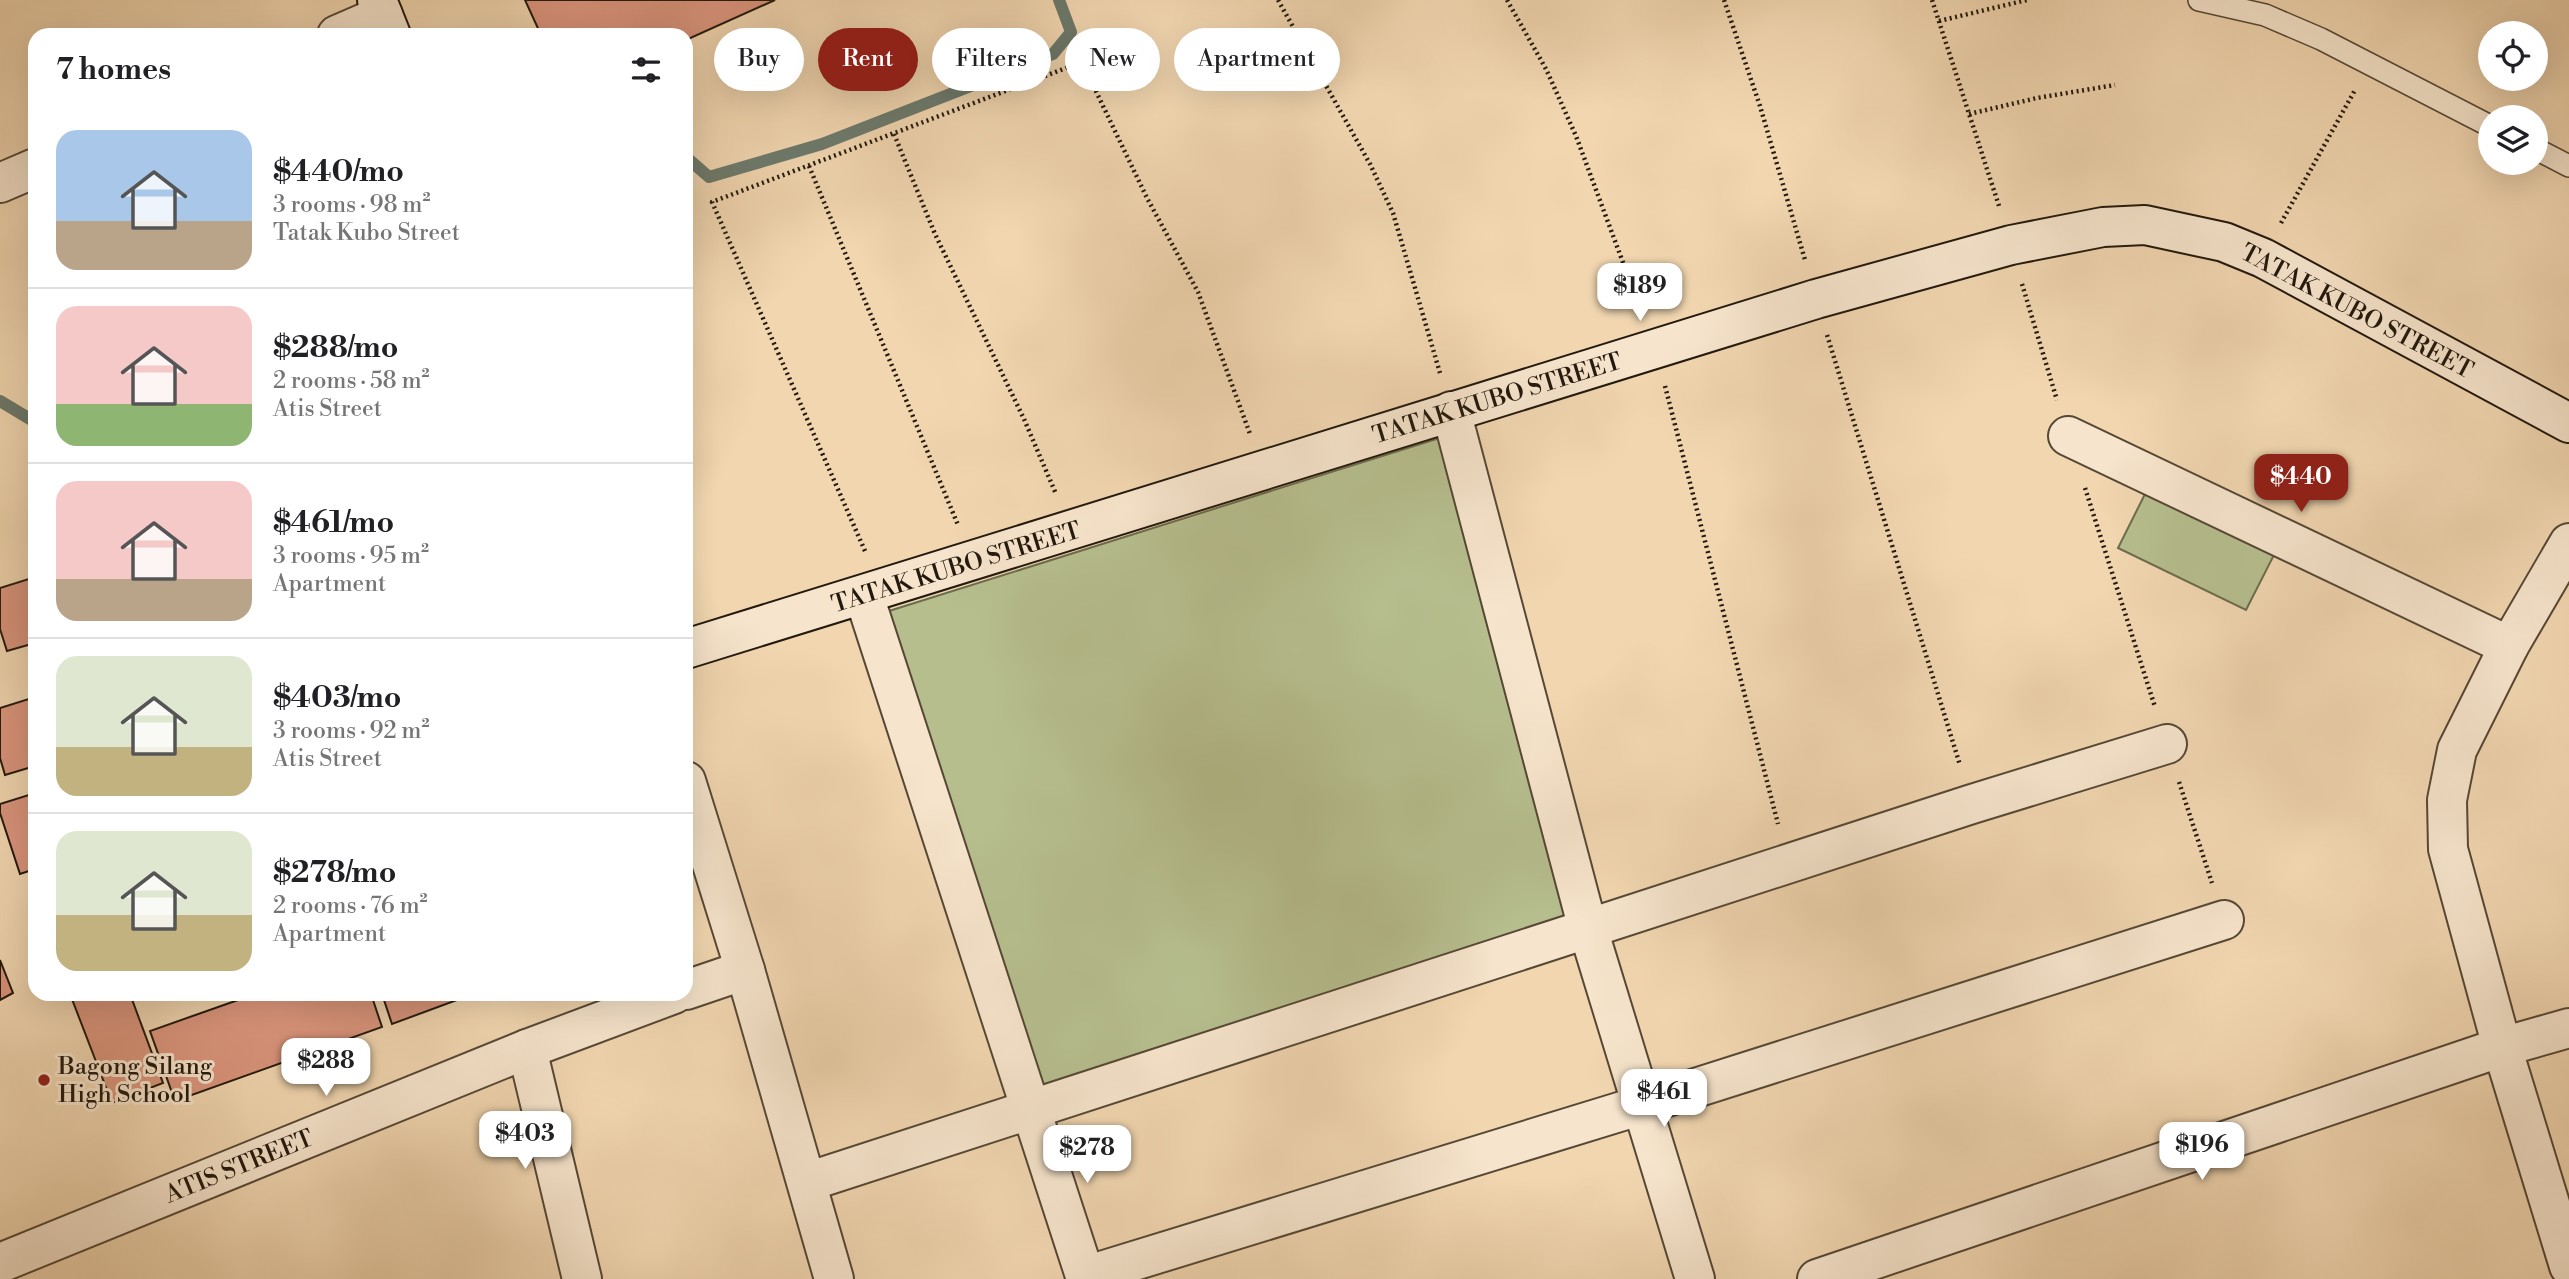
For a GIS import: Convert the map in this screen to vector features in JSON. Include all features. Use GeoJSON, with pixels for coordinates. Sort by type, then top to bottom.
{"type":"FeatureCollection","features":[{"type":"Feature","properties":{"kind":"street"},"geometry":{"type":"LineString","coordinates":[[355,28],[384,17]]}},
{"type":"Feature","properties":{"kind":"street"},"geometry":{"type":"LineString","coordinates":[[0,183],[28,171]]}},
{"type":"Feature","properties":{"kind":"street","name":"TATAK KUBO STREET"},"geometry":{"type":"LineString","coordinates":[[693,647],[1816,299],[2011,245],[2104,227],[2145,225],[2224,242],[2263,258],[2569,423]]}},
{"type":"Feature","properties":{"kind":"street"},"geometry":{"type":"LineString","coordinates":[[1451,411],[1588,929],[1695,1279]]}},
{"type":"Feature","properties":{"kind":"street"},"geometry":{"type":"LineString","coordinates":[[2068,436],[2509,646]]}},
{"type":"Feature","properties":{"kind":"street"},"geometry":{"type":"LineString","coordinates":[[2568,1259],[2502,1047],[2448,849],[2447,800],[2457,750],[2509,646],[2569,543]]}},
{"type":"Feature","properties":{"kind":"street"},"geometry":{"type":"LineString","coordinates":[[873,593],[1086,1277],[1643,1105],[2224,920]]}},
{"type":"Feature","properties":{"kind":"street"},"geometry":{"type":"LineString","coordinates":[[807,1182],[1972,804],[2167,744]]}},
{"type":"Feature","properties":{"kind":"street"},"geometry":{"type":"LineString","coordinates":[[693,803],[745,970],[834,1279]]}},
{"type":"Feature","properties":{"kind":"street"},"geometry":{"type":"LineString","coordinates":[[693,988],[745,970]]}},
{"type":"Feature","properties":{"kind":"street","name":"ATIS STREET"},"geometry":{"type":"LineString","coordinates":[[0,1263],[527,1049],[655,1001]]}},
{"type":"Feature","properties":{"kind":"street"},"geometry":{"type":"LineString","coordinates":[[1817,1279],[2502,1047],[2569,1028]]}},
{"type":"Feature","properties":{"kind":"street"},"geometry":{"type":"LineString","coordinates":[[527,1049],[582,1279]]}},
{"type":"Feature","properties":{"kind":"lane"},"geometry":{"type":"LineString","coordinates":[[2199,0],[2265,15],[2478,120]]}},
{"type":"Feature","properties":{"kind":"lane"},"geometry":{"type":"LineString","coordinates":[[2548,155],[2569,166]]}},
{"type":"Feature","properties":{"kind":"path"},"geometry":{"type":"LineString","coordinates":[[1278,0],[1370,164],[1393,213],[1451,411]]}},
{"type":"Feature","properties":{"kind":"path"},"geometry":{"type":"LineString","coordinates":[[1507,0],[1546,69],[1576,136],[1655,349],[1789,865]]}},
{"type":"Feature","properties":{"kind":"path"},"geometry":{"type":"LineString","coordinates":[[1724,0],[1760,106],[1816,299],[1972,804]]}},
{"type":"Feature","properties":{"kind":"path"},"geometry":{"type":"LineString","coordinates":[[1932,0],[2011,245],[2068,436],[2224,920]]}},
{"type":"Feature","properties":{"kind":"path"},"geometry":{"type":"LineString","coordinates":[[1939,21],[2027,0]]}},
{"type":"Feature","properties":{"kind":"path"},"geometry":{"type":"LineString","coordinates":[[873,593],[712,202],[1082,62],[1141,185],[1198,292],[1263,471]]}},
{"type":"Feature","properties":{"kind":"path"},"geometry":{"type":"LineString","coordinates":[[2263,258],[2369,64]]}},
{"type":"Feature","properties":{"kind":"path"},"geometry":{"type":"LineString","coordinates":[[1969,114],[2037,98],[2115,85]]}},
{"type":"Feature","properties":{"kind":"path"},"geometry":{"type":"LineString","coordinates":[[894,134],[973,317],[1024,419],[1070,532]]}},
{"type":"Feature","properties":{"kind":"path"},"geometry":{"type":"LineString","coordinates":[[808,166],[971,562]]}},
{"type":"Feature","properties":{"kind":"green space"},"geometry":{"type":"Polygon","coordinates":[[[1446,436],[1574,924],[1043,1090],[889,611],[1446,436]]]}},
{"type":"Feature","properties":{"kind":"green space"},"geometry":{"type":"Polygon","coordinates":[[[2148,488],[2276,551],[2246,610],[2118,548],[2148,488]]]}},
{"type":"Feature","properties":{"kind":"building"},"geometry":{"type":"Polygon","coordinates":[[[525,0],[775,0],[693,37],[693,28],[538,28],[525,0]]]}},
{"type":"Feature","properties":{"kind":"building"},"geometry":{"type":"Polygon","coordinates":[[[28,579],[28,645],[7,651],[0,629],[0,588],[28,579]]]}},
{"type":"Feature","properties":{"kind":"building"},"geometry":{"type":"Polygon","coordinates":[[[28,699],[28,768],[5,775],[0,758],[0,708],[28,699]]]}},
{"type":"Feature","properties":{"kind":"building"},"geometry":{"type":"Polygon","coordinates":[[[28,795],[28,871],[20,874],[0,813],[0,804],[28,795]]]}},
{"type":"Feature","properties":{"kind":"building"},"geometry":{"type":"Polygon","coordinates":[[[0,960],[13,993],[0,1000],[0,960]]]}},
{"type":"Feature","properties":{"kind":"building"},"geometry":{"type":"Polygon","coordinates":[[[73,1001],[133,1001],[163,1083],[112,1103],[73,1001]]]}},
{"type":"Feature","properties":{"kind":"building"},"geometry":{"type":"Polygon","coordinates":[[[235,1001],[373,1001],[382,1027],[175,1101],[150,1031],[235,1001]]]}},
{"type":"Feature","properties":{"kind":"building"},"geometry":{"type":"Polygon","coordinates":[[[384,1001],[454,1001],[392,1024],[384,1001]]]}},
{"type":"Feature","properties":{"kind":"waterway"},"geometry":{"type":"LineString","coordinates":[[693,163],[709,177],[822,144],[1053,54],[1071,32],[1059,0]]}},
{"type":"Feature","properties":{"kind":"waterway"},"geometry":{"type":"LineString","coordinates":[[0,401],[28,418]]}},
{"type":"Feature","properties":{"kind":"place","name":"Bagong Silang High School"},"geometry":{"type":"Point","coordinates":[44,1080]}}]}
